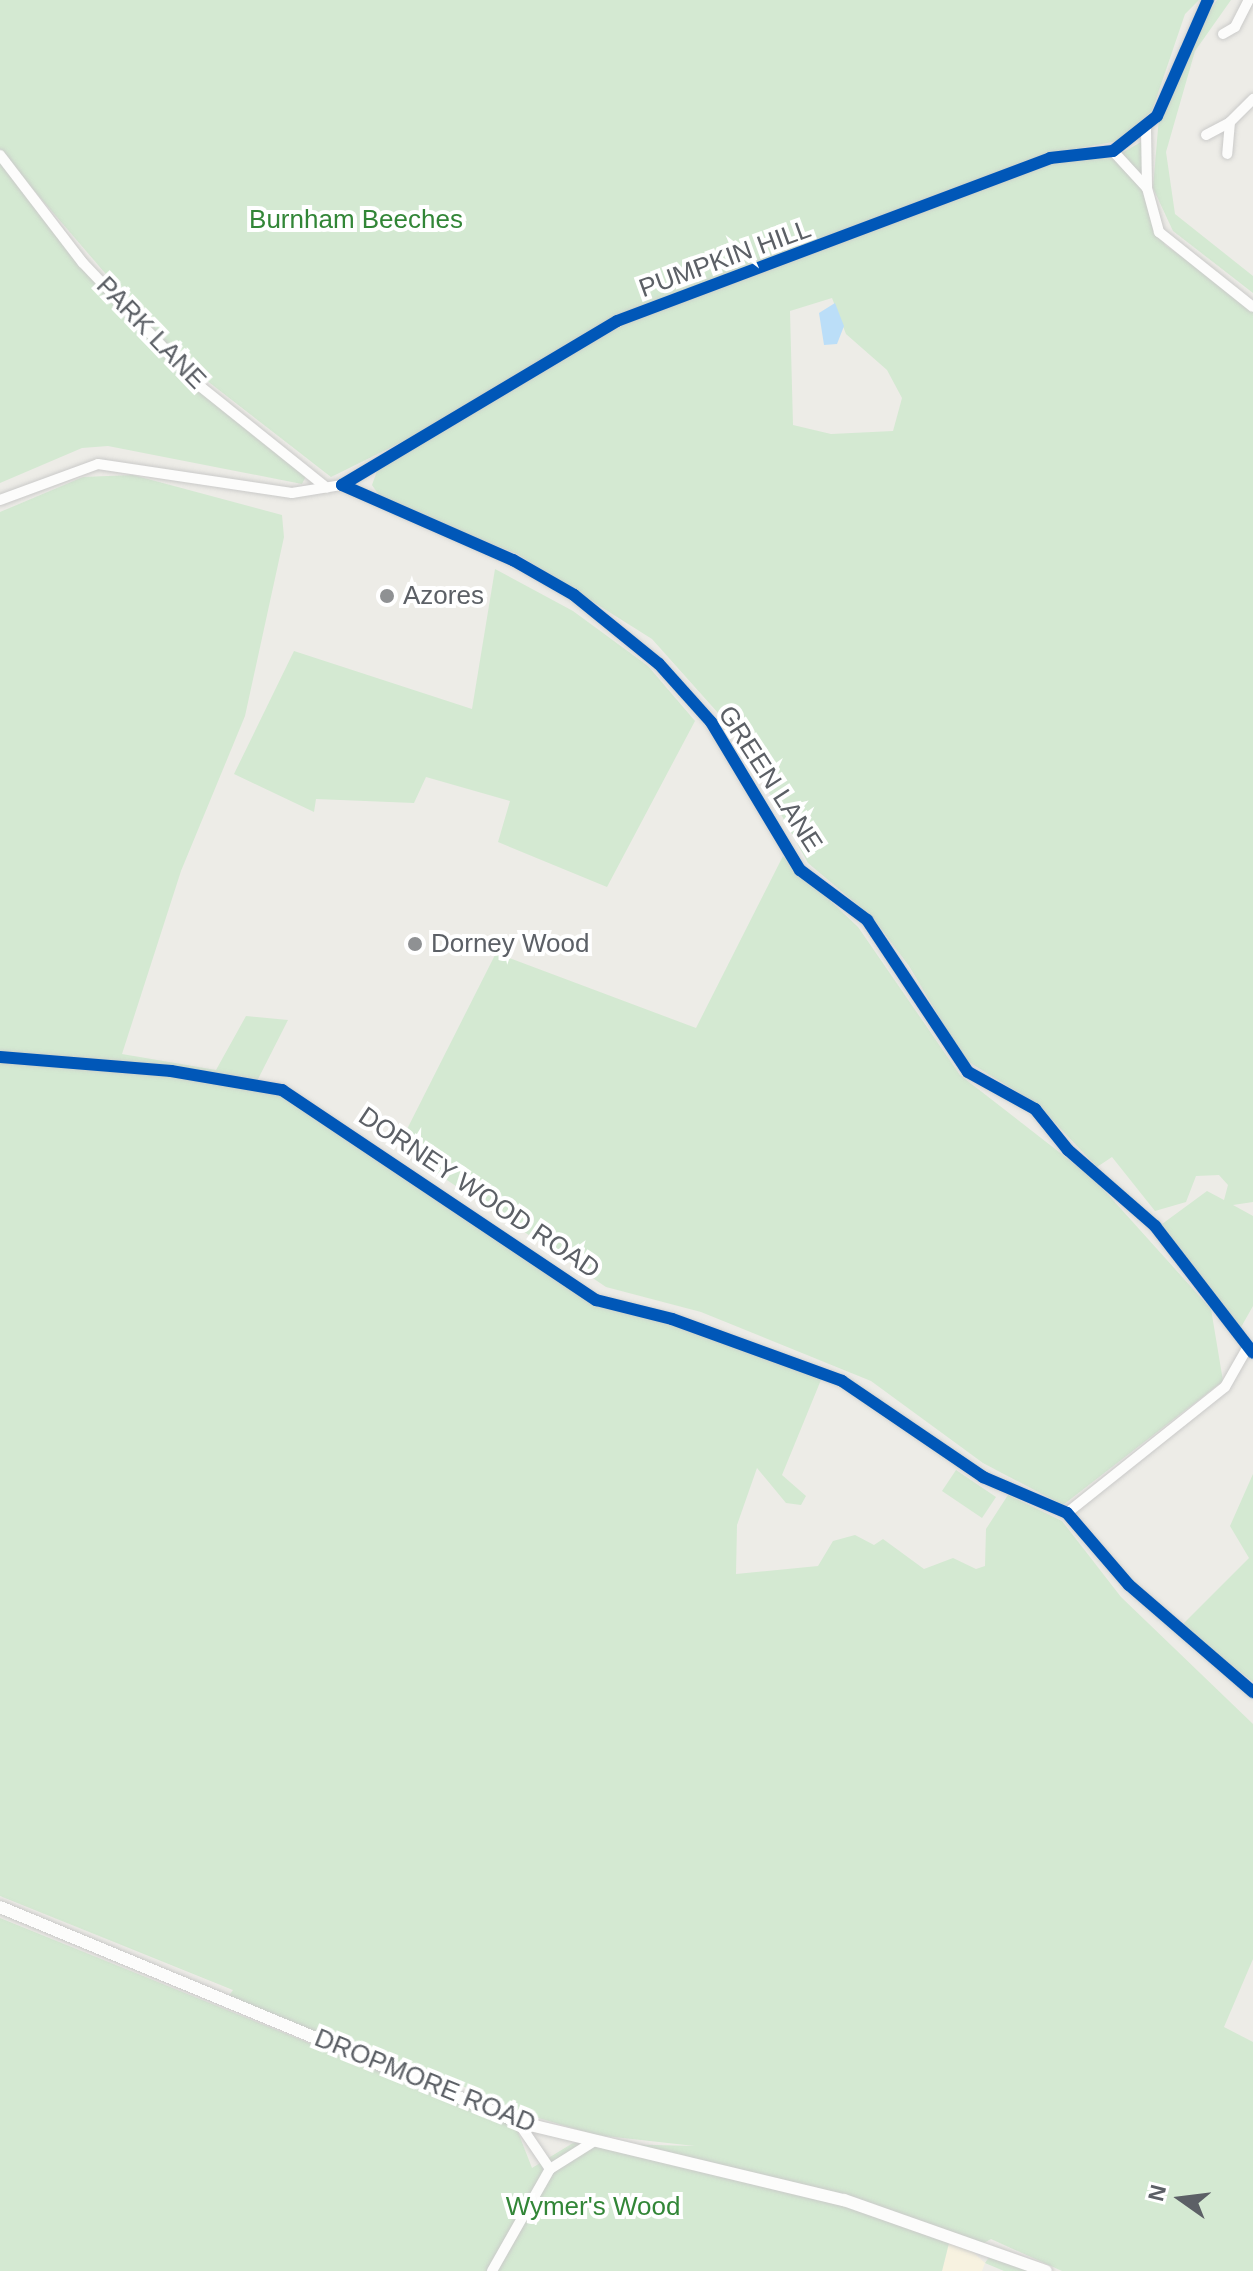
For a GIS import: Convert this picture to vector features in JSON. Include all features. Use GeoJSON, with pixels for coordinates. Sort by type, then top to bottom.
{"type":"FeatureCollection","features":[{"type":"Feature","properties":{"kind":"street"},"geometry":{"type":"LineString","coordinates":[[1208,0],[1146,129],[1147,188],[1159,232],[1253,307]]}},
{"type":"Feature","properties":{"kind":"street"},"geometry":{"type":"LineString","coordinates":[[1223,34],[1235,27],[1249,0]]}},
{"type":"Feature","properties":{"kind":"street"},"geometry":{"type":"LineString","coordinates":[[1206,135],[1230,122],[1253,99]]}},
{"type":"Feature","properties":{"kind":"street"},"geometry":{"type":"LineString","coordinates":[[1227,154],[1230,122]]}},
{"type":"Feature","properties":{"kind":"street","name":"PUMPKIN HILL"},"geometry":{"type":"LineString","coordinates":[[0,500],[98,464],[292,493],[342,485],[617,321],[1050,158],[1113,151],[1146,129]]}},
{"type":"Feature","properties":{"kind":"street"},"geometry":{"type":"LineString","coordinates":[[1113,151],[1147,188]]}},
{"type":"Feature","properties":{"kind":"street","name":"PARK LANE"},"geometry":{"type":"LineString","coordinates":[[0,155],[83,263],[201,387],[327,488]]}},
{"type":"Feature","properties":{"kind":"street","name":"GREEN LANE"},"geometry":{"type":"LineString","coordinates":[[342,485],[513,560],[574,595],[659,664],[711,722],[800,870],[876,932],[968,1072],[1035,1109],[1068,1150],[1155,1226],[1250,1352]]}},
{"type":"Feature","properties":{"kind":"street","name":"DORNEY WOOD ROAD"},"geometry":{"type":"LineString","coordinates":[[0,1057],[171,1071],[282,1090],[596,1300],[672,1319],[842,1381],[983,1477],[1067,1513],[1129,1585],[1253,1692]]}},
{"type":"Feature","properties":{"kind":"street"},"geometry":{"type":"LineString","coordinates":[[1067,1513],[1225,1387],[1250,1352]]}},
{"type":"Feature","properties":{"kind":"street","name":"DROPMORE ROAD"},"geometry":{"type":"LineString","coordinates":[[0,1907],[518,2122],[844,2200],[1046,2271]]}},
{"type":"Feature","properties":{"kind":"street"},"geometry":{"type":"LineString","coordinates":[[518,2122],[550,2169]]}},
{"type":"Feature","properties":{"kind":"street"},"geometry":{"type":"LineString","coordinates":[[492,2271],[550,2169],[596,2140]]}},
{"type":"Feature","properties":{"kind":"shaded area"},"geometry":{"type":"Polygon","coordinates":[[[949,2243],[971,2250],[985,2263],[982,2271],[942,2271],[949,2243]]]}},
{"type":"Feature","properties":{"kind":"green space","name":"Burnham Beeches"},"geometry":{"type":"Polygon","coordinates":[[[0,0],[1199,0],[1185,14],[1152,111],[1118,141],[1053,153],[609,322],[485,401],[331,477],[179,359],[0,151],[0,0]]]}},
{"type":"Feature","properties":{"kind":"green space"},"geometry":{"type":"Polygon","coordinates":[[[1217,0],[1231,0],[1195,51],[1166,152],[1175,214],[1253,276],[1253,293],[1173,231],[1153,188],[1159,117],[1190,39],[1217,0]]]}},
{"type":"Feature","properties":{"kind":"green space"},"geometry":{"type":"Polygon","coordinates":[[[1141,142],[1146,144],[1143,178],[1120,154],[1141,142]]]}},
{"type":"Feature","properties":{"kind":"green space"},"geometry":{"type":"Polygon","coordinates":[[[1090,156],[1117,159],[1143,188],[1165,245],[1253,305],[1253,1202],[1233,1205],[1253,1216],[1253,1306],[1240,1329],[1158,1227],[1207,1191],[1224,1200],[1228,1185],[1219,1175],[1196,1176],[1186,1202],[1155,1211],[1112,1157],[1097,1167],[1038,1105],[964,1059],[909,966],[872,917],[808,863],[736,733],[652,639],[517,554],[383,501],[372,485],[378,468],[626,322],[1057,161],[1090,156]],[[832,298],[790,311],[793,425],[831,434],[893,431],[902,398],[887,370],[846,334],[832,298]]]}},
{"type":"Feature","properties":{"kind":"green space"},"geometry":{"type":"Polygon","coordinates":[[[0,163],[131,321],[183,374],[307,474],[302,484],[108,446],[82,448],[0,483],[0,163]]]}},
{"type":"Feature","properties":{"kind":"green space","name":"Wymer's Wood"},"geometry":{"type":"Polygon","coordinates":[[[133,475],[282,515],[284,537],[245,716],[181,871],[122,1054],[216,1070],[246,1016],[288,1020],[257,1081],[320,1112],[596,1300],[672,1319],[823,1375],[782,1475],[806,1496],[801,1505],[786,1503],[757,1468],[737,1525],[736,1574],[818,1566],[833,1541],[855,1535],[874,1545],[883,1539],[924,1569],[953,1558],[976,1569],[985,1566],[986,1529],[1008,1495],[1062,1521],[1121,1597],[1253,1724],[1253,1959],[1224,2027],[1253,2042],[1253,2271],[1062,2271],[991,2239],[971,2250],[949,2243],[942,2271],[0,2271],[0,1918],[516,2127],[532,2168],[573,2143],[695,2146],[596,2135],[525,2114],[411,2063],[408,2071],[226,2000],[233,1990],[0,1896],[0,512],[83,477],[133,475]]]}},
{"type":"Feature","properties":{"kind":"green space"},"geometry":{"type":"Polygon","coordinates":[[[495,569],[573,611],[648,666],[695,721],[607,887],[498,842],[510,801],[426,777],[414,803],[316,799],[314,812],[234,774],[294,651],[472,709],[495,569]]]}},
{"type":"Feature","properties":{"kind":"green space"},"geometry":{"type":"Polygon","coordinates":[[[783,856],[858,927],[960,1075],[1095,1180],[1211,1309],[1223,1381],[1063,1505],[983,1463],[871,1381],[701,1312],[606,1287],[398,1147],[496,953],[696,1028],[783,856]]]}},
{"type":"Feature","properties":{"kind":"green space"},"geometry":{"type":"Polygon","coordinates":[[[956,1470],[996,1497],[982,1518],[942,1491],[956,1470]]]}},
{"type":"Feature","properties":{"kind":"green space"},"geometry":{"type":"Polygon","coordinates":[[[1253,1474],[1253,1682],[1181,1626],[1249,1558],[1230,1526],[1253,1474]]]}},
{"type":"Feature","properties":{"kind":"green space"},"geometry":{"type":"Polygon","coordinates":[[[992,2253],[1037,2271],[1004,2271],[985,2263],[992,2253]]]}},
{"type":"Feature","properties":{"kind":"water"},"geometry":{"type":"Polygon","coordinates":[[[835,303],[844,326],[837,344],[824,345],[819,313],[835,303]]]}},
{"type":"Feature","properties":{"kind":"cycle path"},"geometry":{"type":"LineString","coordinates":[[342,485],[617,321],[1050,158],[1113,151],[1157,116],[1208,0]]}},
{"type":"Feature","properties":{"kind":"cycle path"},"geometry":{"type":"LineString","coordinates":[[342,485],[513,560],[574,595],[659,664],[711,722],[800,870],[867,920],[968,1072],[1035,1109],[1068,1150],[1155,1226],[1253,1353]]}},
{"type":"Feature","properties":{"kind":"cycle path"},"geometry":{"type":"LineString","coordinates":[[0,1057],[171,1071],[282,1090],[596,1300],[672,1319],[842,1381],[983,1477],[1067,1513],[1129,1585],[1253,1692]]}},
{"type":"Feature","properties":{"kind":"place","name":"Azores"},"geometry":{"type":"Point","coordinates":[387,596]}},
{"type":"Feature","properties":{"kind":"place","name":"Dorney Wood"},"geometry":{"type":"Point","coordinates":[415,944]}}]}
